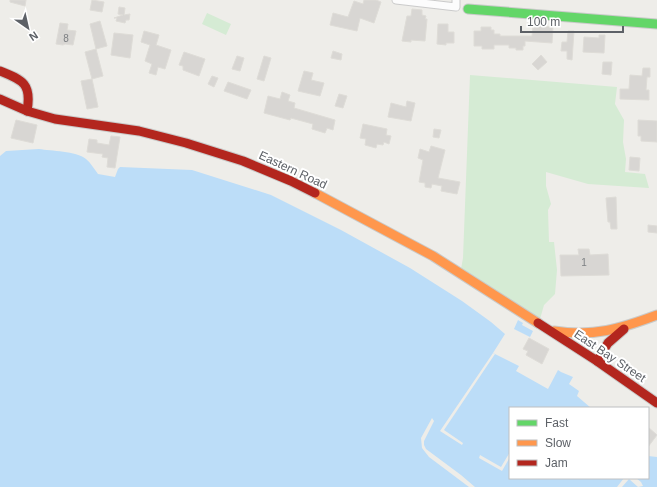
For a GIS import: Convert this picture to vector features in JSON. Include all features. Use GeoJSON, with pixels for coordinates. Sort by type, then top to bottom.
{"type":"FeatureCollection","features":[{"type":"Feature","properties":{"kind":"main road"},"geometry":{"type":"LineString","coordinates":[[468,9],[657,24]]}},
{"type":"Feature","properties":{"kind":"main road"},"geometry":{"type":"LineString","coordinates":[[0,71],[22,81],[29,93],[30,99],[27,111]]}},
{"type":"Feature","properties":{"kind":"main road","name":"Eastern Road"},"geometry":{"type":"LineString","coordinates":[[0,99],[27,111],[55,119],[139,131],[186,142],[243,161],[291,181],[426,252],[549,330]]}},
{"type":"Feature","properties":{"kind":"main road"},"geometry":{"type":"LineString","coordinates":[[549,330],[576,334],[612,330],[628,326],[657,315]]}},
{"type":"Feature","properties":{"kind":"main road"},"geometry":{"type":"LineString","coordinates":[[597,361],[609,341],[628,326]]}},
{"type":"Feature","properties":{"kind":"main road","name":"East Bay Street"},"geometry":{"type":"LineString","coordinates":[[549,330],[657,403]]}},
{"type":"Feature","properties":{"kind":"street"},"geometry":{"type":"LineString","coordinates":[[396,0],[456,4]]}},
{"type":"Feature","properties":{"kind":"green space"},"geometry":{"type":"Polygon","coordinates":[[[207,13],[231,24],[226,35],[202,24],[207,13]]]}},
{"type":"Feature","properties":{"kind":"green space"},"geometry":{"type":"Polygon","coordinates":[[[470,75],[617,87],[615,104],[624,120],[623,142],[626,159],[625,172],[645,174],[649,188],[588,184],[546,172],[546,186],[551,204],[548,210],[549,242],[554,242],[557,270],[555,294],[544,305],[540,319],[461,269],[463,258],[470,75]]]}},
{"type":"Feature","properties":{"kind":"water"},"geometry":{"type":"Polygon","coordinates":[[[39,149],[76,154],[86,159],[98,174],[115,177],[120,167],[192,170],[271,195],[341,230],[410,268],[462,301],[491,322],[505,334],[493,353],[519,366],[516,371],[548,389],[558,370],[573,377],[569,384],[579,391],[577,396],[590,407],[509,407],[509,479],[649,479],[649,456],[657,457],[657,487],[0,487],[0,156],[6,151],[39,149]]]}},
{"type":"Feature","properties":{"kind":"water"},"geometry":{"type":"Polygon","coordinates":[[[518,320],[523,323],[522,325],[533,331],[530,337],[514,329],[518,320]]]}},
{"type":"Feature","properties":{"kind":"pier"},"geometry":{"type":"Polygon","coordinates":[[[493,353],[495,354],[444,430],[463,443],[462,445],[440,431],[493,353]]]}},
{"type":"Feature","properties":{"kind":"pier"},"geometry":{"type":"Polygon","coordinates":[[[432,418],[434,421],[424,441],[426,449],[475,487],[469,487],[429,457],[422,448],[421,438],[432,418]]]}},
{"type":"Feature","properties":{"kind":"pier"},"geometry":{"type":"Polygon","coordinates":[[[509,454],[509,459],[502,471],[479,458],[480,455],[501,467],[509,454]]]}},
{"type":"Feature","properties":{"kind":"pier"},"geometry":{"type":"Polygon","coordinates":[[[623,479],[629,479],[622,487],[617,487],[623,479]]]}},
{"type":"Feature","properties":{"kind":"pier"},"geometry":{"type":"Polygon","coordinates":[[[629,479],[637,479],[641,482],[643,486],[638,487],[629,479]]]}},
{"type":"Feature","properties":{"kind":"building"},"geometry":{"type":"Polygon","coordinates":[[[10,0],[26,0],[25,6],[10,2],[10,0]]]}},
{"type":"Feature","properties":{"kind":"building"},"geometry":{"type":"Polygon","coordinates":[[[92,0],[104,2],[102,12],[90,10],[92,0]]]}},
{"type":"Feature","properties":{"kind":"building"},"geometry":{"type":"Polygon","coordinates":[[[364,0],[376,0],[381,2],[374,23],[360,18],[357,31],[330,25],[333,13],[348,17],[354,1],[363,4],[364,0]]]}},
{"type":"Feature","properties":{"kind":"building"},"geometry":{"type":"Polygon","coordinates":[[[119,7],[125,8],[124,15],[130,14],[129,20],[126,20],[125,23],[116,21],[117,18],[114,18],[123,15],[118,14],[119,7]]]}},
{"type":"Feature","properties":{"kind":"building"},"geometry":{"type":"Polygon","coordinates":[[[412,9],[422,10],[422,15],[426,16],[425,41],[402,41],[407,16],[411,16],[412,9]]]}},
{"type":"Feature","properties":{"kind":"building"},"geometry":{"type":"Polygon","coordinates":[[[100,21],[107,46],[96,49],[90,24],[100,21]]]}},
{"type":"Feature","properties":{"kind":"building"},"geometry":{"type":"Polygon","coordinates":[[[60,23],[68,24],[67,30],[76,31],[73,45],[56,44],[60,23]]]}},
{"type":"Feature","properties":{"kind":"building"},"geometry":{"type":"Polygon","coordinates":[[[438,24],[448,24],[448,32],[454,32],[454,43],[446,43],[446,45],[437,44],[438,24]]]}},
{"type":"Feature","properties":{"kind":"building"},"geometry":{"type":"Polygon","coordinates":[[[533,26],[553,27],[552,43],[525,41],[523,50],[509,48],[509,45],[494,45],[494,49],[482,49],[482,46],[474,46],[474,31],[481,31],[481,27],[491,27],[491,30],[494,30],[494,34],[500,34],[500,36],[532,36],[533,26]]]}},
{"type":"Feature","properties":{"kind":"building"},"geometry":{"type":"Polygon","coordinates":[[[144,31],[159,35],[156,45],[171,50],[165,69],[158,67],[156,75],[149,73],[152,64],[145,61],[150,45],[141,42],[144,31]]]}},
{"type":"Feature","properties":{"kind":"building"},"geometry":{"type":"Polygon","coordinates":[[[568,31],[574,31],[572,60],[567,59],[567,51],[561,51],[562,42],[567,42],[568,31]]]}},
{"type":"Feature","properties":{"kind":"building"},"geometry":{"type":"Polygon","coordinates":[[[114,33],[133,35],[130,58],[111,55],[114,33]]]}},
{"type":"Feature","properties":{"kind":"building"},"geometry":{"type":"Polygon","coordinates":[[[599,35],[605,35],[604,53],[583,52],[584,37],[599,38],[599,35]]]}},
{"type":"Feature","properties":{"kind":"building"},"geometry":{"type":"Polygon","coordinates":[[[96,49],[103,76],[92,79],[85,52],[96,49]]]}},
{"type":"Feature","properties":{"kind":"building"},"geometry":{"type":"Polygon","coordinates":[[[333,51],[342,54],[341,60],[331,58],[333,51]]]}},
{"type":"Feature","properties":{"kind":"building"},"geometry":{"type":"Polygon","coordinates":[[[184,52],[205,59],[199,76],[183,70],[183,66],[179,65],[184,52]]]}},
{"type":"Feature","properties":{"kind":"building"},"geometry":{"type":"Polygon","coordinates":[[[541,55],[547,62],[538,70],[532,64],[541,55]]]}},
{"type":"Feature","properties":{"kind":"building"},"geometry":{"type":"Polygon","coordinates":[[[237,56],[244,58],[240,71],[232,69],[237,56]]]}},
{"type":"Feature","properties":{"kind":"building"},"geometry":{"type":"Polygon","coordinates":[[[264,56],[271,58],[264,81],[257,79],[264,56]]]}},
{"type":"Feature","properties":{"kind":"building"},"geometry":{"type":"Polygon","coordinates":[[[603,62],[612,62],[611,75],[602,74],[603,62]]]}},
{"type":"Feature","properties":{"kind":"building"},"geometry":{"type":"Polygon","coordinates":[[[643,68],[650,68],[650,77],[647,77],[646,90],[649,90],[649,100],[620,99],[620,89],[629,89],[630,75],[642,76],[643,68]]]}},
{"type":"Feature","properties":{"kind":"building"},"geometry":{"type":"Polygon","coordinates":[[[304,71],[313,73],[311,80],[324,83],[320,96],[298,91],[304,71]]]}},
{"type":"Feature","properties":{"kind":"building"},"geometry":{"type":"Polygon","coordinates":[[[212,76],[218,78],[214,87],[208,84],[212,76]]]}},
{"type":"Feature","properties":{"kind":"building"},"geometry":{"type":"Polygon","coordinates":[[[92,79],[98,107],[87,109],[81,81],[92,79]]]}},
{"type":"Feature","properties":{"kind":"building"},"geometry":{"type":"Polygon","coordinates":[[[228,82],[251,90],[247,99],[224,91],[228,82]]]}},
{"type":"Feature","properties":{"kind":"building"},"geometry":{"type":"Polygon","coordinates":[[[282,92],[290,95],[288,101],[295,103],[294,108],[335,120],[333,130],[327,128],[325,133],[312,129],[313,124],[264,113],[268,96],[280,99],[282,92]]]}},
{"type":"Feature","properties":{"kind":"building"},"geometry":{"type":"Polygon","coordinates":[[[339,94],[347,96],[343,108],[335,106],[339,94]]]}},
{"type":"Feature","properties":{"kind":"building"},"geometry":{"type":"Polygon","coordinates":[[[407,101],[415,103],[411,121],[388,117],[391,103],[406,107],[407,101]]]}},
{"type":"Feature","properties":{"kind":"building"},"geometry":{"type":"Polygon","coordinates":[[[16,120],[37,125],[33,143],[11,138],[16,120]]]}},
{"type":"Feature","properties":{"kind":"building"},"geometry":{"type":"Polygon","coordinates":[[[638,120],[657,121],[657,142],[641,141],[641,136],[638,136],[638,120]]]}},
{"type":"Feature","properties":{"kind":"building"},"geometry":{"type":"Polygon","coordinates":[[[363,124],[387,129],[386,135],[391,136],[389,144],[384,142],[383,145],[377,144],[376,148],[365,145],[366,139],[360,138],[363,124]]]}},
{"type":"Feature","properties":{"kind":"building"},"geometry":{"type":"Polygon","coordinates":[[[434,129],[441,130],[439,138],[433,137],[434,129]]]}},
{"type":"Feature","properties":{"kind":"building"},"geometry":{"type":"Polygon","coordinates":[[[111,136],[120,137],[115,168],[107,167],[108,158],[102,157],[103,154],[87,152],[89,139],[97,140],[97,143],[109,145],[111,136]]]}},
{"type":"Feature","properties":{"kind":"building"},"geometry":{"type":"Polygon","coordinates":[[[431,146],[445,150],[438,178],[460,182],[457,194],[441,191],[442,186],[432,184],[431,188],[425,187],[425,183],[419,182],[423,160],[418,158],[420,149],[429,152],[431,146]]]}},
{"type":"Feature","properties":{"kind":"building"},"geometry":{"type":"Polygon","coordinates":[[[630,157],[640,158],[639,171],[629,170],[630,157]]]}},
{"type":"Feature","properties":{"kind":"building"},"geometry":{"type":"Polygon","coordinates":[[[616,197],[617,229],[611,229],[610,222],[608,222],[606,198],[616,197]]]}},
{"type":"Feature","properties":{"kind":"building"},"geometry":{"type":"Polygon","coordinates":[[[648,225],[657,226],[657,233],[648,232],[648,225]]]}},
{"type":"Feature","properties":{"kind":"building"},"geometry":{"type":"Polygon","coordinates":[[[578,249],[589,249],[590,255],[608,254],[609,275],[561,276],[560,255],[579,255],[578,249]]]}},
{"type":"Feature","properties":{"kind":"building"},"geometry":{"type":"Polygon","coordinates":[[[529,338],[549,349],[542,364],[526,355],[528,351],[523,349],[529,338]]]}},
{"type":"Feature","properties":{"kind":"building"},"geometry":{"type":"Polygon","coordinates":[[[649,428],[657,435],[649,446],[649,428]]]}},
{"type":"Feature","properties":{"kind":"traffic: fast"},"geometry":{"type":"LineString","coordinates":[[468,9],[657,24]]}},
{"type":"Feature","properties":{"kind":"traffic: slow"},"geometry":{"type":"LineString","coordinates":[[315,193],[433,256],[538,323]]}},
{"type":"Feature","properties":{"kind":"traffic: slow"},"geometry":{"type":"LineString","coordinates":[[554,331],[582,333],[607,330],[619,328],[657,315]]}},
{"type":"Feature","properties":{"kind":"traffic: jam"},"geometry":{"type":"LineString","coordinates":[[0,71],[15,77],[24,84],[28,95],[27,111]]}},
{"type":"Feature","properties":{"kind":"traffic: jam"},"geometry":{"type":"LineString","coordinates":[[0,99],[27,111],[55,119],[139,131],[186,143],[243,161],[291,181],[315,193]]}},
{"type":"Feature","properties":{"kind":"traffic: jam"},"geometry":{"type":"LineString","coordinates":[[538,323],[597,361],[657,403]]}},
{"type":"Feature","properties":{"kind":"traffic: jam"},"geometry":{"type":"LineString","coordinates":[[597,361],[608,343],[624,329]]}}]}
